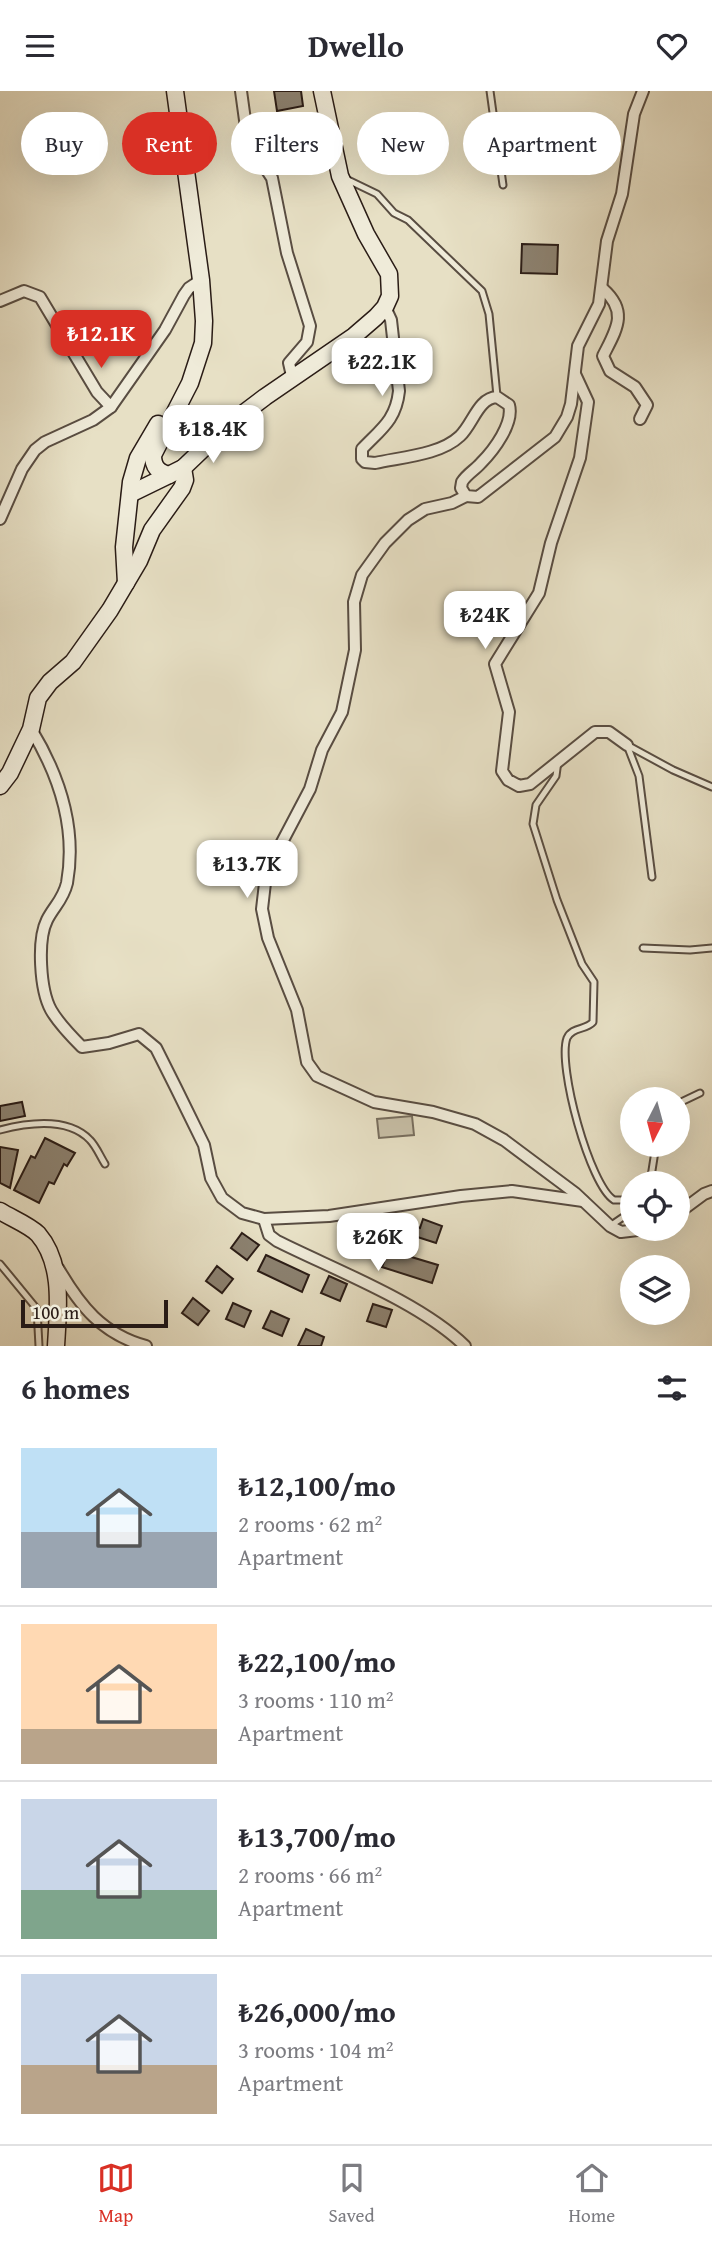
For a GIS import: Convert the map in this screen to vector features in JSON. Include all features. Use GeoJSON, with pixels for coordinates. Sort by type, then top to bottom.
{"type":"FeatureCollection","features":[{"type":"Feature","properties":{"kind":"street"},"geometry":{"type":"LineString","coordinates":[[0,786],[10,773],[31,729],[38,698],[91,638],[126,583],[161,517],[184,484],[166,472],[153,455],[190,383],[203,343],[201,280],[175,91]]}},
{"type":"Feature","properties":{"kind":"street"},"geometry":{"type":"LineString","coordinates":[[241,91],[248,142],[272,178],[287,253],[310,326],[307,342],[289,363],[292,376]]}},
{"type":"Feature","properties":{"kind":"street"},"geometry":{"type":"LineString","coordinates":[[130,502],[292,376],[354,335],[385,307],[390,296],[389,274],[366,234],[340,176],[322,91]]}},
{"type":"Feature","properties":{"kind":"street"},"geometry":{"type":"LineString","coordinates":[[620,1231],[504,1140],[475,1124],[433,1112],[374,1102],[317,1076],[307,1062],[297,1010],[268,938],[262,909],[270,865],[310,789],[322,750],[342,712],[355,650],[354,602],[362,575],[385,543],[408,520],[425,509],[452,503],[466,496],[478,497],[555,437],[568,417],[578,346],[594,316],[603,289],[607,241],[622,194],[634,114],[643,91]]}},
{"type":"Feature","properties":{"kind":"street"},"geometry":{"type":"LineString","coordinates":[[0,519],[22,469],[35,450],[111,407],[165,330],[184,295],[201,280]]}},
{"type":"Feature","properties":{"kind":"street"},"geometry":{"type":"LineString","coordinates":[[603,289],[615,300],[619,323],[603,356],[610,371],[635,387],[647,405],[640,419]]}},
{"type":"Feature","properties":{"kind":"street"},"geometry":{"type":"LineString","coordinates":[[0,301],[24,291],[40,297],[97,392],[111,407]]}},
{"type":"Feature","properties":{"kind":"street"},"geometry":{"type":"LineString","coordinates":[[385,307],[391,320],[398,401],[392,418],[362,449],[361,456],[365,462],[376,463],[445,446],[462,435],[484,401],[497,397],[509,405],[509,421],[490,453],[462,482],[461,488],[466,496]]}},
{"type":"Feature","properties":{"kind":"street"},"geometry":{"type":"LineString","coordinates":[[575,374],[588,402],[580,458],[551,543],[539,593],[495,664],[509,712],[502,771],[513,784],[524,786],[595,733],[609,733],[626,745]]}},
{"type":"Feature","properties":{"kind":"street"},"geometry":{"type":"LineString","coordinates":[[126,583],[124,547],[131,482],[138,458],[175,394],[182,386],[190,383]]}},
{"type":"Feature","properties":{"kind":"street"},"geometry":{"type":"LineString","coordinates":[[166,472],[172,502]]}},
{"type":"Feature","properties":{"kind":"street"},"geometry":{"type":"LineString","coordinates":[[130,502],[142,515],[161,517]]}},
{"type":"Feature","properties":{"kind":"street"},"geometry":{"type":"LineString","coordinates":[[31,729],[50,759],[61,788],[69,831],[67,883],[61,902],[46,921],[42,946],[41,972],[50,1008],[82,1047],[109,1043],[139,1034],[156,1048],[204,1145],[211,1178],[222,1198],[242,1213],[264,1219],[329,1216],[512,1191],[583,1201]]}},
{"type":"Feature","properties":{"kind":"street"},"geometry":{"type":"LineString","coordinates":[[690,1204],[712,1191]]}},
{"type":"Feature","properties":{"kind":"street"},"geometry":{"type":"LineString","coordinates":[[0,1211],[37,1233],[71,1289],[93,1318],[127,1343],[145,1346]]}},
{"type":"Feature","properties":{"kind":"street"},"geometry":{"type":"LineString","coordinates":[[264,1219],[269,1235],[277,1241],[405,1305],[451,1332],[465,1346]]}},
{"type":"Feature","properties":{"kind":"street"},"geometry":{"type":"LineString","coordinates":[[55,1263],[58,1315],[56,1346]]}},
{"type":"Feature","properties":{"kind":"lane"},"geometry":{"type":"LineString","coordinates":[[490,91],[503,185]]}},
{"type":"Feature","properties":{"kind":"lane"},"geometry":{"type":"LineString","coordinates":[[340,176],[377,194],[394,213],[408,221],[482,291],[489,314],[497,397]]}},
{"type":"Feature","properties":{"kind":"lane"},"geometry":{"type":"LineString","coordinates":[[626,745],[712,787]]}},
{"type":"Feature","properties":{"kind":"lane"},"geometry":{"type":"LineString","coordinates":[[626,745],[639,776],[652,877]]}},
{"type":"Feature","properties":{"kind":"lane"},"geometry":{"type":"LineString","coordinates":[[558,761],[556,776],[536,805],[533,824],[557,899],[582,964],[594,982],[593,1022],[568,1037],[564,1061],[571,1103],[591,1161],[604,1192],[614,1201],[620,1201]]}},
{"type":"Feature","properties":{"kind":"lane"},"geometry":{"type":"LineString","coordinates":[[643,948],[712,948]]}},
{"type":"Feature","properties":{"kind":"lane"},"geometry":{"type":"LineString","coordinates":[[690,1098],[700,1093]]}},
{"type":"Feature","properties":{"kind":"lane"},"geometry":{"type":"LineString","coordinates":[[0,1130],[33,1123],[69,1129],[91,1140],[104,1164]]}},
{"type":"Feature","properties":{"kind":"lane"},"geometry":{"type":"LineString","coordinates":[[610,1226],[620,1220]]}},
{"type":"Feature","properties":{"kind":"lane"},"geometry":{"type":"LineString","coordinates":[[0,1263],[37,1310],[39,1346]]}},
{"type":"Feature","properties":{"kind":"shaded area"},"geometry":{"type":"Polygon","coordinates":[[[412,1116],[414,1135],[379,1138],[377,1119],[412,1116]]]}},
{"type":"Feature","properties":{"kind":"building"},"geometry":{"type":"Polygon","coordinates":[[[274,91],[301,91],[303,106],[277,111],[274,91]]]}},
{"type":"Feature","properties":{"kind":"building"},"geometry":{"type":"Polygon","coordinates":[[[522,244],[558,245],[557,274],[521,273],[522,244]]]}},
{"type":"Feature","properties":{"kind":"building"},"geometry":{"type":"Polygon","coordinates":[[[22,1102],[25,1116],[0,1121],[0,1106],[22,1102]]]}},
{"type":"Feature","properties":{"kind":"building"},"geometry":{"type":"Polygon","coordinates":[[[45,1138],[75,1153],[67,1166],[64,1164],[54,1184],[49,1182],[39,1203],[14,1190],[31,1156],[35,1158],[45,1138]]]}},
{"type":"Feature","properties":{"kind":"building"},"geometry":{"type":"Polygon","coordinates":[[[0,1147],[18,1150],[10,1188],[0,1183],[0,1147]]]}},
{"type":"Feature","properties":{"kind":"building"},"geometry":{"type":"Polygon","coordinates":[[[389,1217],[420,1228],[423,1219],[442,1226],[436,1243],[405,1233],[398,1253],[438,1265],[432,1283],[382,1267],[384,1262],[355,1252],[361,1235],[381,1242],[389,1217]]]}},
{"type":"Feature","properties":{"kind":"building"},"geometry":{"type":"Polygon","coordinates":[[[242,1233],[259,1245],[247,1260],[231,1248],[242,1233]]]}},
{"type":"Feature","properties":{"kind":"building"},"geometry":{"type":"Polygon","coordinates":[[[266,1255],[309,1275],[302,1292],[258,1271],[266,1255]]]}},
{"type":"Feature","properties":{"kind":"building"},"geometry":{"type":"Polygon","coordinates":[[[217,1266],[233,1279],[222,1293],[206,1281],[217,1266]]]}},
{"type":"Feature","properties":{"kind":"building"},"geometry":{"type":"Polygon","coordinates":[[[329,1276],[347,1284],[340,1301],[321,1293],[329,1276]]]}},
{"type":"Feature","properties":{"kind":"building"},"geometry":{"type":"Polygon","coordinates":[[[193,1298],[209,1311],[198,1325],[182,1313],[193,1298]]]}},
{"type":"Feature","properties":{"kind":"building"},"geometry":{"type":"Polygon","coordinates":[[[233,1303],[251,1311],[244,1327],[226,1319],[233,1303]]]}},
{"type":"Feature","properties":{"kind":"building"},"geometry":{"type":"Polygon","coordinates":[[[373,1304],[392,1310],[386,1327],[367,1321],[373,1304]]]}},
{"type":"Feature","properties":{"kind":"building"},"geometry":{"type":"Polygon","coordinates":[[[271,1311],[289,1319],[282,1336],[263,1328],[271,1311]]]}},
{"type":"Feature","properties":{"kind":"building"},"geometry":{"type":"Polygon","coordinates":[[[306,1329],[324,1337],[321,1346],[298,1346],[306,1329]]]}}]}
